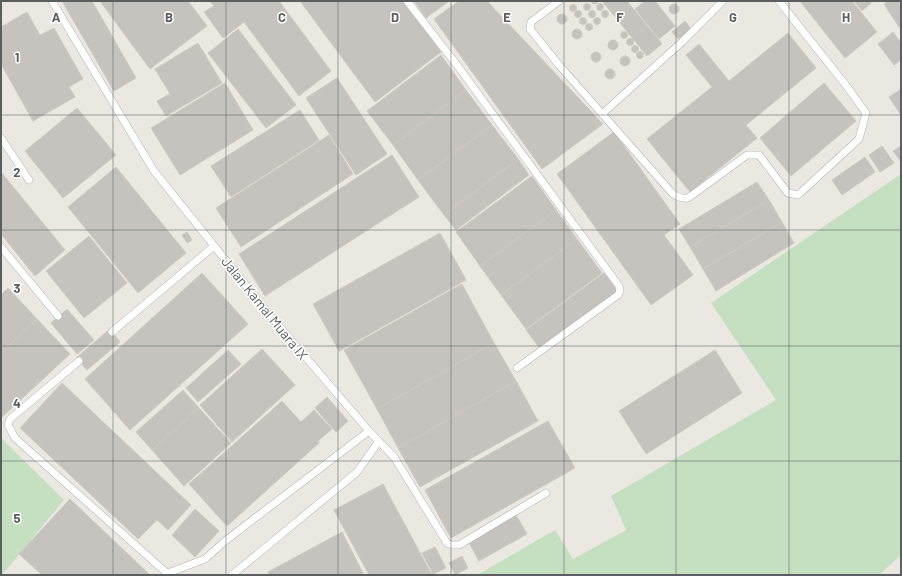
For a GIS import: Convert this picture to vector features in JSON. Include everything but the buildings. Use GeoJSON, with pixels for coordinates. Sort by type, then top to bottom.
{"type":"FeatureCollection","features":[{"type":"Feature","properties":{"kind":"lane","name":"Jalan Kamal Muara IX"},"geometry":{"type":"LineString","coordinates":[[52,1],[154,171],[272,318],[369,431],[394,457],[447,543],[459,545],[546,493]]}},
{"type":"Feature","properties":{"kind":"lane"},"geometry":{"type":"LineString","coordinates":[[407,1],[620,286],[618,295],[517,368]]}},
{"type":"Feature","properties":{"kind":"lane"},"geometry":{"type":"LineString","coordinates":[[559,1],[531,22],[530,29],[559,65],[672,193],[678,197],[688,198],[747,155],[758,155],[788,193],[798,195],[859,139],[866,113],[845,84],[779,1]]}},
{"type":"Feature","properties":{"kind":"lane"},"geometry":{"type":"LineString","coordinates":[[602,114],[682,42],[723,1]]}},
{"type":"Feature","properties":{"kind":"lane"},"geometry":{"type":"LineString","coordinates":[[1,138],[29,180]]}},
{"type":"Feature","properties":{"kind":"lane"},"geometry":{"type":"LineString","coordinates":[[112,332],[214,246]]}},
{"type":"Feature","properties":{"kind":"lane"},"geometry":{"type":"LineString","coordinates":[[1,247],[58,316]]}},
{"type":"Feature","properties":{"kind":"lane"},"geometry":{"type":"LineString","coordinates":[[79,361],[10,419],[8,425],[15,438],[168,574],[205,559],[225,541],[369,431]]}},
{"type":"Feature","properties":{"kind":"lane"},"geometry":{"type":"LineString","coordinates":[[232,575],[357,472],[379,441]]}},
{"type":"Feature","properties":{"kind":"green space"},"geometry":{"type":"Polygon","coordinates":[[[901,174],[901,555],[879,575],[477,575],[555,530],[573,559],[626,530],[611,496],[776,400],[711,303],[901,174]]]}},
{"type":"Feature","properties":{"kind":"green space"},"geometry":{"type":"Polygon","coordinates":[[[1,438],[64,500],[2,575],[1,575],[1,438]]]}}]}
